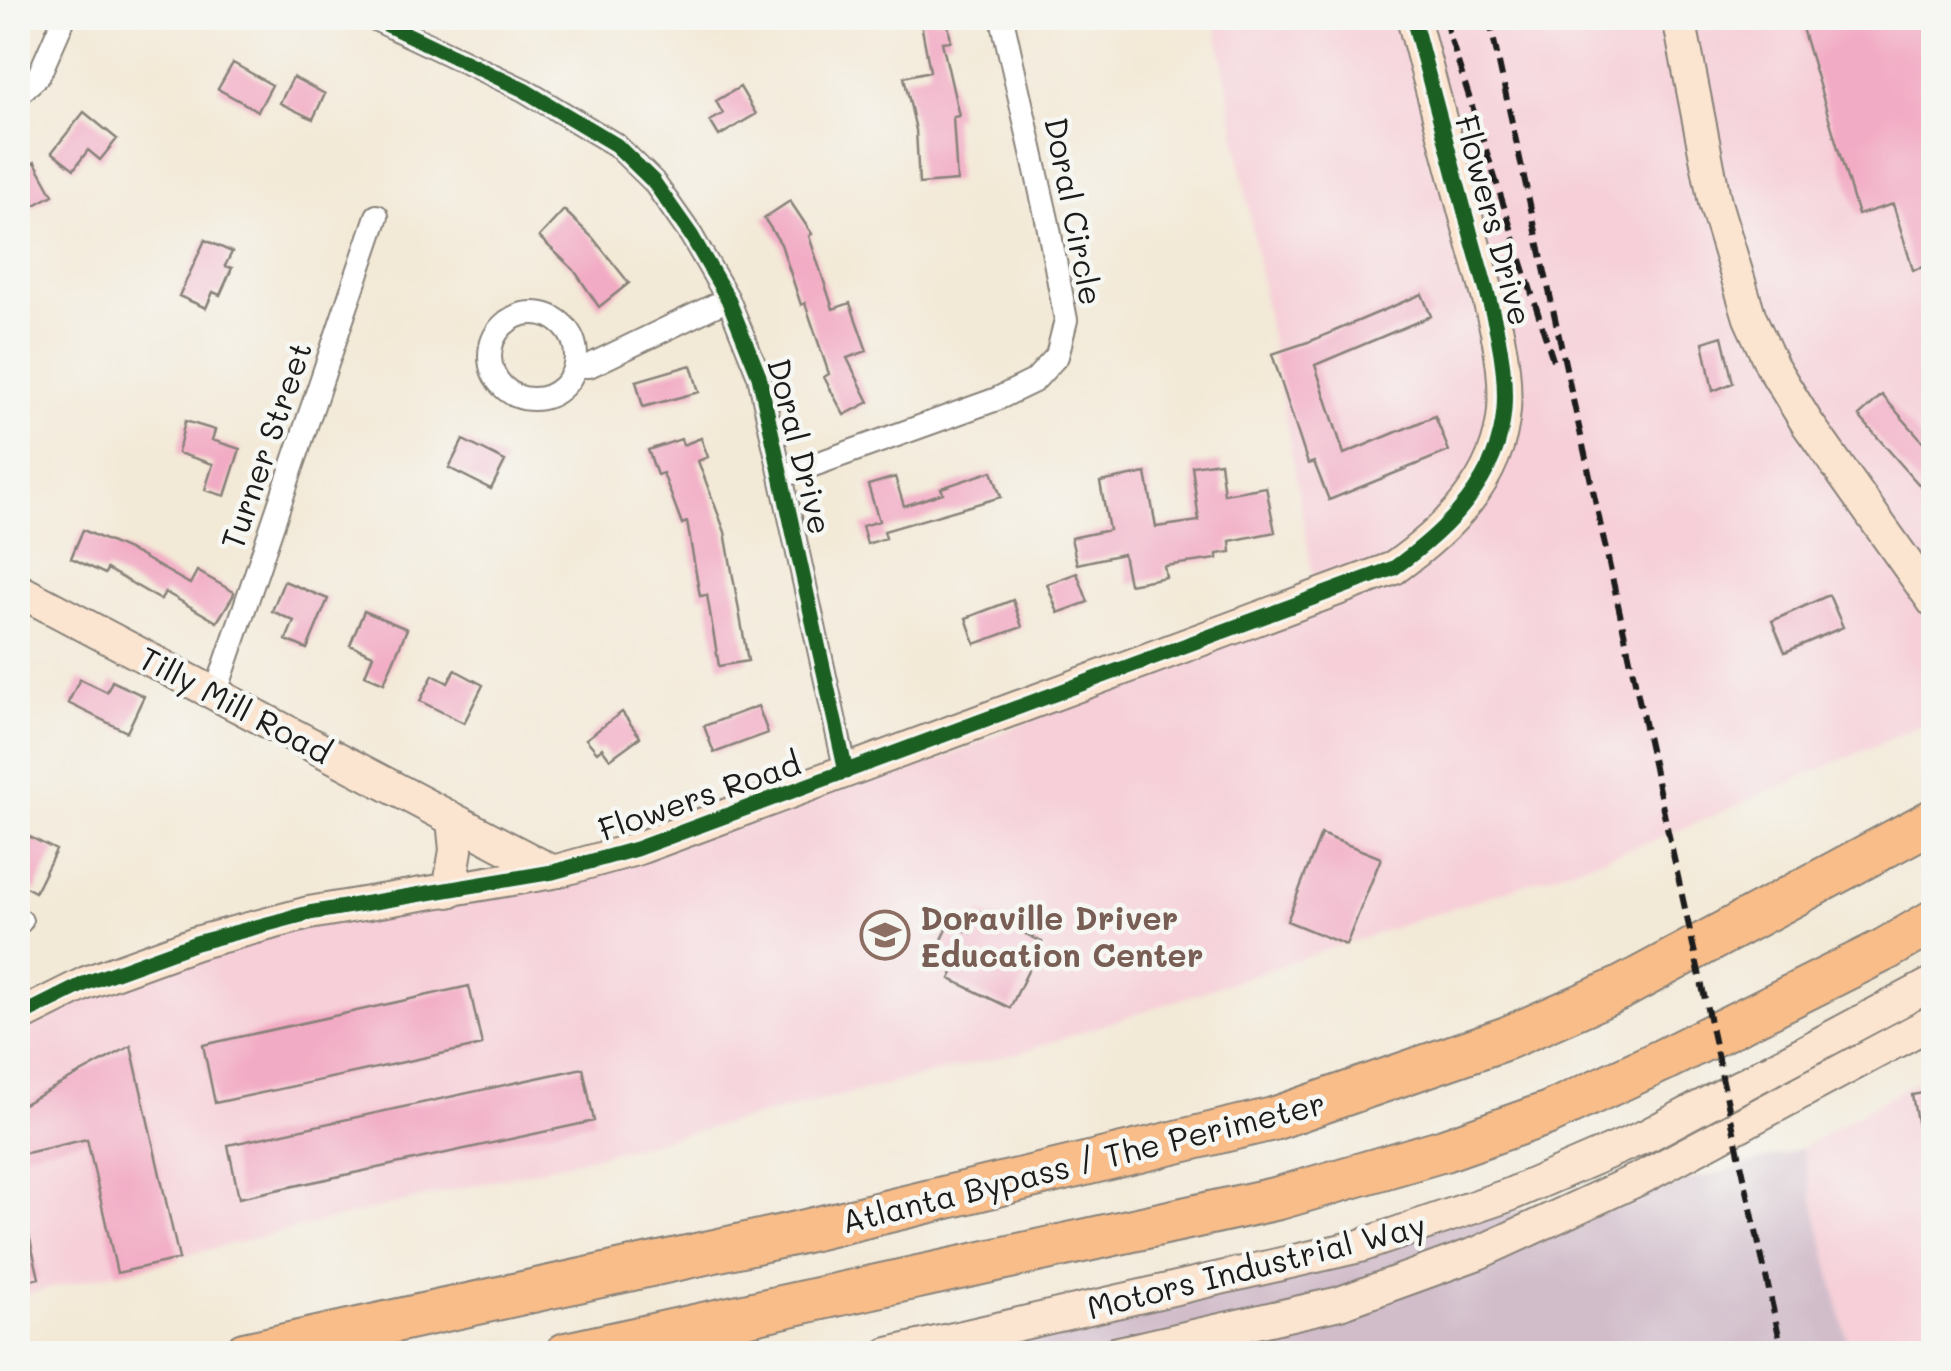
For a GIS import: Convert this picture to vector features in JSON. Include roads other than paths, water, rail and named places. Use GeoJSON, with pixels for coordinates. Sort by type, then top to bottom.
{"type":"FeatureCollection","features":[{"type":"Feature","properties":{"kind":"highway","name":"Atlanta Bypass / The Perimeter"},"geometry":{"type":"LineString","coordinates":[[244,1354],[816,1228],[1273,1119],[1507,1038],[1621,988],[1934,820]]}},
{"type":"Feature","properties":{"kind":"highway"},"geometry":{"type":"LineString","coordinates":[[566,1354],[1278,1198],[1444,1150],[1549,1113],[1647,1068],[1934,921]]}},
{"type":"Feature","properties":{"kind":"street"},"geometry":{"type":"LineString","coordinates":[[18,94],[39,75],[64,18]]}},
{"type":"Feature","properties":{"kind":"street","name":"Doral Drive"},"geometry":{"type":"LineString","coordinates":[[374,18],[524,90],[616,145],[653,181],[692,235],[728,300],[759,376],[846,772]]}},
{"type":"Feature","properties":{"kind":"street","name":"Doral Circle"},"geometry":{"type":"LineString","coordinates":[[783,476],[996,399],[1034,381],[1057,356],[1066,320],[1002,18]]}},
{"type":"Feature","properties":{"kind":"street","name":"Flowers Drive"},"geometry":{"type":"LineString","coordinates":[[1413,18],[1502,357],[1504,412],[1475,494]]}},
{"type":"Feature","properties":{"kind":"street"},"geometry":{"type":"LineString","coordinates":[[1679,18],[1715,203],[1750,318],[1772,366],[1808,423],[1932,594]]}},
{"type":"Feature","properties":{"kind":"street","name":"Turner Street"},"geometry":{"type":"LineString","coordinates":[[215,695],[377,216]]}},
{"type":"Feature","properties":{"kind":"street"},"geometry":{"type":"LineString","coordinates":[[575,366],[589,366],[728,300]]}},
{"type":"Feature","properties":{"kind":"street","name":"Flowers Road"},"geometry":{"type":"LineString","coordinates":[[18,1017],[86,983],[196,943],[310,914],[553,872],[683,833],[1394,568],[1432,541],[1475,494]]}},
{"type":"Feature","properties":{"kind":"street","name":"Tilly Mill Road"},"geometry":{"type":"LineString","coordinates":[[18,590],[553,872]]}},
{"type":"Feature","properties":{"kind":"street"},"geometry":{"type":"LineString","coordinates":[[448,891],[456,850],[453,820]]}},
{"type":"Feature","properties":{"kind":"street","name":"Motors Industrial Way"},"geometry":{"type":"LineString","coordinates":[[888,1354],[1360,1246],[1509,1195],[1648,1136],[1934,983]]}},
{"type":"Feature","properties":{"kind":"street","name":"Motors Industrial Way"},"geometry":{"type":"LineString","coordinates":[[1114,1354],[1340,1303],[1478,1254],[1643,1177],[1934,1022]]}},
{"type":"Feature","properties":{"kind":"railway"},"geometry":{"type":"LineString","coordinates":[[1444,18],[1553,360]]}},
{"type":"Feature","properties":{"kind":"railway"},"geometry":{"type":"LineString","coordinates":[[1489,18],[1783,1354]]}},
{"type":"Feature","properties":{"kind":"place","name":"Doraville Driver Education Center"},"geometry":{"type":"Point","coordinates":[885,935]}}]}
